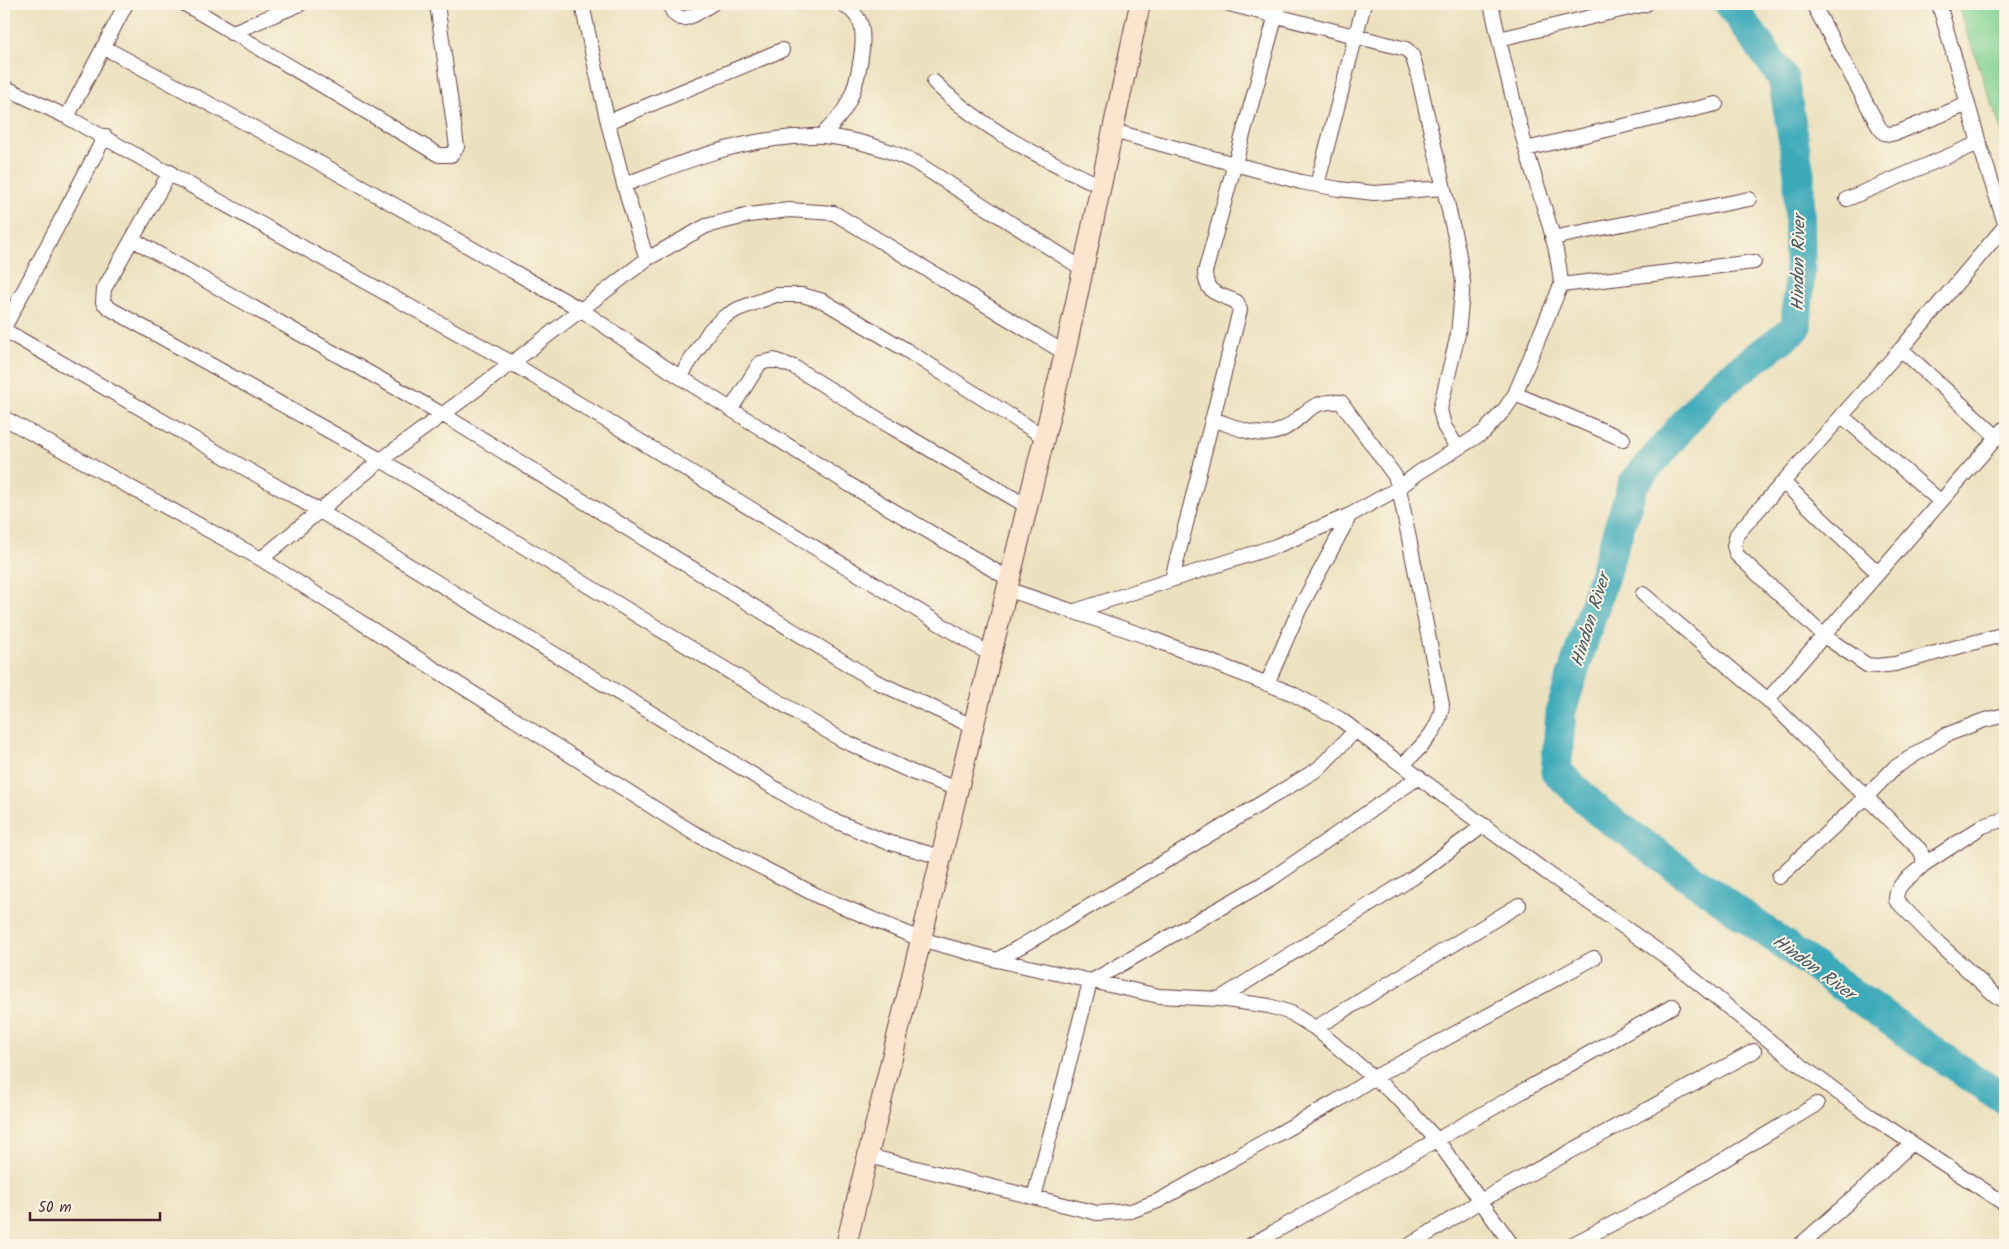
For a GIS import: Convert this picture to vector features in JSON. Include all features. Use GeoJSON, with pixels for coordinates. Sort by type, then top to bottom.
{"type":"FeatureCollection","features":[{"type":"Feature","properties":{"kind":"street"},"geometry":{"type":"LineString","coordinates":[[67,117],[126,4]]}},
{"type":"Feature","properties":{"kind":"street"},"geometry":{"type":"LineString","coordinates":[[185,4],[439,155],[451,156],[457,147],[437,4]]}},
{"type":"Feature","properties":{"kind":"street"},"geometry":{"type":"LineString","coordinates":[[231,33],[300,4]]}},
{"type":"Feature","properties":{"kind":"street"},"geometry":{"type":"LineString","coordinates":[[582,4],[608,122],[646,259]]}},
{"type":"Feature","properties":{"kind":"street"},"geometry":{"type":"LineString","coordinates":[[670,4],[675,15],[686,19],[712,4]]}},
{"type":"Feature","properties":{"kind":"street"},"geometry":{"type":"LineString","coordinates":[[821,136],[839,117],[848,103],[855,83],[863,44],[863,30],[858,17],[843,4]]}},
{"type":"Feature","properties":{"kind":"street"},"geometry":{"type":"LineString","coordinates":[[846,1245],[1065,353],[1140,4]]}},
{"type":"Feature","properties":{"kind":"street"},"geometry":{"type":"LineString","coordinates":[[1229,4],[1277,10],[1354,36],[1406,49],[1412,55],[1418,71],[1458,250],[1463,282],[1458,334],[1440,409],[1444,426],[1457,447]]}},
{"type":"Feature","properties":{"kind":"street"},"geometry":{"type":"LineString","coordinates":[[1316,185],[1364,4]]}},
{"type":"Feature","properties":{"kind":"street"},"geometry":{"type":"LineString","coordinates":[[1072,612],[1276,546],[1350,515],[1399,488],[1457,447],[1484,432],[1505,409],[1515,394],[1561,285],[1560,271],[1552,238],[1526,149],[1491,4]]}},
{"type":"Feature","properties":{"kind":"street"},"geometry":{"type":"LineString","coordinates":[[1499,39],[1646,4]]}},
{"type":"Feature","properties":{"kind":"street"},"geometry":{"type":"LineString","coordinates":[[1813,4],[1884,133],[1899,132],[1968,104]]}},
{"type":"Feature","properties":{"kind":"street"},"geometry":{"type":"LineString","coordinates":[[1940,4],[1979,143],[2005,225],[1842,416],[1737,534],[1734,546],[1736,555],[1824,636],[1867,665],[1895,664],[2005,634]]}},
{"type":"Feature","properties":{"kind":"street"},"geometry":{"type":"LineString","coordinates":[[1172,579],[1240,310],[1237,302],[1208,289],[1205,272],[1277,10]]}},
{"type":"Feature","properties":{"kind":"street"},"geometry":{"type":"LineString","coordinates":[[103,47],[298,151],[580,309],[680,377],[1008,584],[1072,612],[1148,637],[1267,684],[1340,719],[1664,956],[1792,1059],[1869,1115],[2005,1204]]}},
{"type":"Feature","properties":{"kind":"street"},"geometry":{"type":"LineString","coordinates":[[608,122],[782,50]]}},
{"type":"Feature","properties":{"kind":"street"},"geometry":{"type":"LineString","coordinates":[[934,82],[970,115],[1005,138],[1101,186]]}},
{"type":"Feature","properties":{"kind":"street"},"geometry":{"type":"LineString","coordinates":[[4,87],[105,136],[512,363],[991,655]]}},
{"type":"Feature","properties":{"kind":"street"},"geometry":{"type":"LineString","coordinates":[[1526,149],[1716,104]]}},
{"type":"Feature","properties":{"kind":"street"},"geometry":{"type":"LineString","coordinates":[[1113,131],[1316,185],[1374,193],[1444,188]]}},
{"type":"Feature","properties":{"kind":"street"},"geometry":{"type":"LineString","coordinates":[[105,136],[4,329],[318,510],[796,801],[833,820],[884,841],[941,857]]}},
{"type":"Feature","properties":{"kind":"street"},"geometry":{"type":"LineString","coordinates":[[624,185],[708,153],[732,146],[776,139],[821,136],[863,142],[915,162],[1083,269]]}},
{"type":"Feature","properties":{"kind":"street"},"geometry":{"type":"LineString","coordinates":[[1846,199],[1979,143]]}},
{"type":"Feature","properties":{"kind":"street"},"geometry":{"type":"LineString","coordinates":[[170,172],[104,289],[104,302],[109,308],[381,460],[842,740],[914,773],[958,789]]}},
{"type":"Feature","properties":{"kind":"street"},"geometry":{"type":"LineString","coordinates":[[1552,238],[1749,199]]}},
{"type":"Feature","properties":{"kind":"street"},"geometry":{"type":"LineString","coordinates":[[261,559],[318,510],[381,460],[512,363],[646,259],[706,226],[749,215],[789,210],[834,214],[1065,353]]}},
{"type":"Feature","properties":{"kind":"street"},"geometry":{"type":"LineString","coordinates":[[132,239],[442,414],[873,680],[972,726]]}},
{"type":"Feature","properties":{"kind":"street"},"geometry":{"type":"LineString","coordinates":[[1561,285],[1754,262]]}},
{"type":"Feature","properties":{"kind":"street"},"geometry":{"type":"LineString","coordinates":[[680,377],[710,330],[724,318],[738,309],[776,295],[802,295],[823,301],[906,350],[1044,437]]}},
{"type":"Feature","properties":{"kind":"street"},"geometry":{"type":"LineString","coordinates":[[1770,702],[1771,696],[2001,433],[1900,349]]}},
{"type":"Feature","properties":{"kind":"street"},"geometry":{"type":"LineString","coordinates":[[730,409],[760,362],[774,360],[794,366],[888,425],[1027,506]]}},
{"type":"Feature","properties":{"kind":"street"},"geometry":{"type":"LineString","coordinates":[[1515,394],[1623,439]]}},
{"type":"Feature","properties":{"kind":"street"},"geometry":{"type":"LineString","coordinates":[[1212,419],[1257,433],[1271,434],[1283,430],[1318,404],[1328,401],[1341,402],[1394,476],[1399,488],[1442,705],[1441,717],[1436,729],[1403,765]]}},
{"type":"Feature","properties":{"kind":"street"},"geometry":{"type":"LineString","coordinates":[[1842,416],[1940,501]]}},
{"type":"Feature","properties":{"kind":"street"},"geometry":{"type":"LineString","coordinates":[[4,418],[261,559],[692,832],[820,897],[920,939],[997,960],[1159,996],[1219,999],[1269,1006],[1291,1013],[1316,1028],[1400,1100],[1438,1140],[1512,1245]]}},
{"type":"Feature","properties":{"kind":"street"},"geometry":{"type":"LineString","coordinates":[[1783,482],[1878,573]]}},
{"type":"Feature","properties":{"kind":"street"},"geometry":{"type":"LineString","coordinates":[[1267,684],[1299,610],[1350,515]]}},
{"type":"Feature","properties":{"kind":"street"},"geometry":{"type":"LineString","coordinates":[[1643,594],[1770,702],[1920,850],[1924,857],[1923,865]]}},
{"type":"Feature","properties":{"kind":"street"},"geometry":{"type":"LineString","coordinates":[[1779,877],[1866,797],[1894,768],[1946,735],[1982,721],[2005,715]]}},
{"type":"Feature","properties":{"kind":"street"},"geometry":{"type":"LineString","coordinates":[[997,960],[1318,769],[1355,731]]}},
{"type":"Feature","properties":{"kind":"street"},"geometry":{"type":"LineString","coordinates":[[1034,1198],[1090,982],[1272,879],[1419,777]]}},
{"type":"Feature","properties":{"kind":"street"},"geometry":{"type":"LineString","coordinates":[[2005,819],[1983,826],[1923,865],[1899,886],[1896,893],[1896,900],[1937,942],[2005,1002]]}},
{"type":"Feature","properties":{"kind":"street"},"geometry":{"type":"LineString","coordinates":[[1219,999],[1414,877],[1484,825]]}},
{"type":"Feature","properties":{"kind":"street"},"geometry":{"type":"LineString","coordinates":[[1316,1028],[1519,906]]}},
{"type":"Feature","properties":{"kind":"street"},"geometry":{"type":"LineString","coordinates":[[868,1156],[1097,1213],[1131,1211],[1166,1196],[1375,1077],[1594,958]]}},
{"type":"Feature","properties":{"kind":"street"},"geometry":{"type":"LineString","coordinates":[[1251,1245],[1673,1006]]}},
{"type":"Feature","properties":{"kind":"street"},"geometry":{"type":"LineString","coordinates":[[1410,1245],[1480,1200],[1754,1051]]}},
{"type":"Feature","properties":{"kind":"street"},"geometry":{"type":"LineString","coordinates":[[1571,1245],[1646,1206],[1818,1104]]}},
{"type":"Feature","properties":{"kind":"street"},"geometry":{"type":"LineString","coordinates":[[1800,1245],[1912,1143]]}},
{"type":"Feature","properties":{"kind":"green space"},"geometry":{"type":"Polygon","coordinates":[[[1957,4],[2005,4],[2005,141],[1957,4]]]}},
{"type":"Feature","properties":{"kind":"waterway","name":"Hindon River"},"geometry":{"type":"LineString","coordinates":[[1730,4],[1783,78],[1799,173],[1800,267],[1796,328],[1713,390],[1633,484],[1561,711],[1556,771],[1599,812],[1927,1047],[2005,1100]]}}]}
